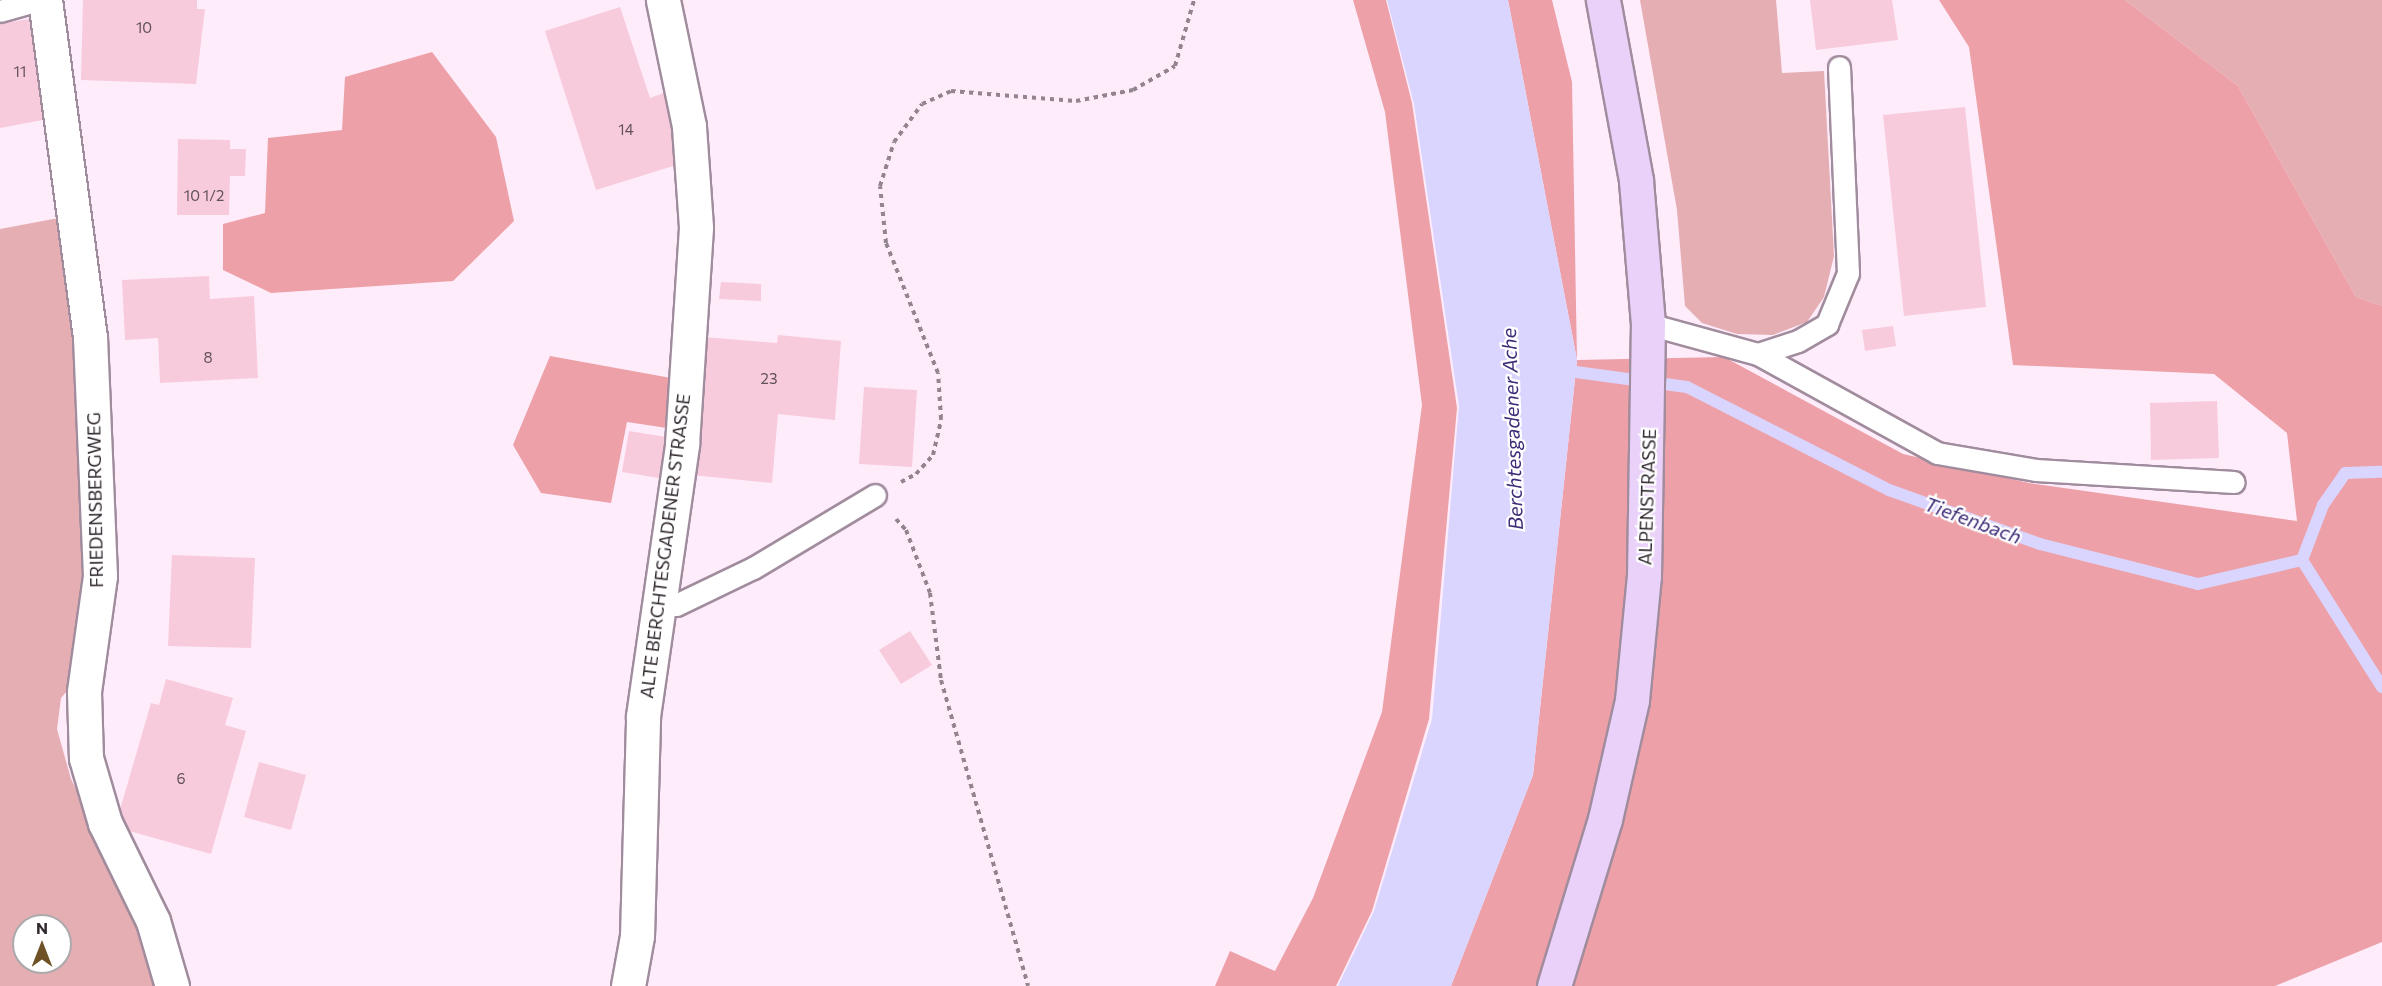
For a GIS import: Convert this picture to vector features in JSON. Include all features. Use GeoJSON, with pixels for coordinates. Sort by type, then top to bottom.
{"type":"FeatureCollection","features":[{"type":"Feature","properties":{"kind":"main road","name":"ALPENSTRASSE"},"geometry":{"type":"LineString","coordinates":[[1554,986],[1605,819],[1632,700],[1644,576],[1650,426],[1648,331],[1636,180],[1603,0]]}},
{"type":"Feature","properties":{"kind":"street","name":"FRIEDENSBERGWEG"},"geometry":{"type":"LineString","coordinates":[[45,0],[90,336],[100,576],[84,692],[86,758],[105,823],[153,921],[172,986]]}},
{"type":"Feature","properties":{"kind":"street","name":"ALTE BERCHTESGADENER STRASSE"},"geometry":{"type":"LineString","coordinates":[[628,986],[637,936],[643,716],[682,444],[696,227],[689,126],[663,0]]}},
{"type":"Feature","properties":{"kind":"lane"},"geometry":{"type":"LineString","coordinates":[[0,11],[39,0]]}},
{"type":"Feature","properties":{"kind":"lane"},"geometry":{"type":"LineString","coordinates":[[1758,354],[1797,341],[1827,324],[1848,273],[1839,67]]}},
{"type":"Feature","properties":{"kind":"lane"},"geometry":{"type":"LineString","coordinates":[[1648,331],[1758,354],[1937,453],[2036,470],[2235,482]]}},
{"type":"Feature","properties":{"kind":"lane"},"geometry":{"type":"LineString","coordinates":[[660,606],[676,605],[753,568],[875,495]]}},
{"type":"Feature","properties":{"kind":"path"},"geometry":{"type":"LineString","coordinates":[[1028,986],[941,680],[930,593],[906,530],[875,495],[916,474],[933,455],[941,419],[938,373],[886,243],[880,186],[894,142],[922,104],[951,91],[1076,101],[1133,90],[1175,66],[1194,0]]}},
{"type":"Feature","properties":{"kind":"shaded area"},"geometry":{"type":"Polygon","coordinates":[[[1353,0],[1386,0],[1412,103],[1457,408],[1429,719],[1372,911],[1336,986],[1215,986],[1230,951],[1275,971],[1313,898],[1382,712],[1422,405],[1385,112],[1353,0]]]}},
{"type":"Feature","properties":{"kind":"shaded area"},"geometry":{"type":"Polygon","coordinates":[[[1508,0],[1552,0],[1572,82],[1577,360],[1508,0]]]}},
{"type":"Feature","properties":{"kind":"shaded area"},"geometry":{"type":"Polygon","coordinates":[[[1640,0],[1776,0],[1782,73],[1824,71],[1834,256],[1824,297],[1807,322],[1773,335],[1737,334],[1702,323],[1685,306],[1677,210],[1640,0]]]}},
{"type":"Feature","properties":{"kind":"shaded area"},"geometry":{"type":"Polygon","coordinates":[[[1939,0],[2125,0],[2238,86],[2356,297],[2382,306],[2382,942],[2275,986],[1451,986],[1533,775],[1577,360],[1724,357],[1903,454],[2029,483],[2297,521],[2287,433],[2214,374],[2013,365],[1969,47],[1939,0]]]}},
{"type":"Feature","properties":{"kind":"shaded area"},"geometry":{"type":"Polygon","coordinates":[[[2125,0],[2382,0],[2382,306],[2356,297],[2238,86],[2125,0]]]}},
{"type":"Feature","properties":{"kind":"shaded area"},"geometry":{"type":"Polygon","coordinates":[[[432,52],[496,137],[514,221],[453,281],[271,293],[223,270],[223,224],[265,213],[268,138],[342,130],[345,77],[432,52]]]}},
{"type":"Feature","properties":{"kind":"shaded area"},"geometry":{"type":"Polygon","coordinates":[[[64,217],[79,372],[85,605],[73,684],[61,698],[57,729],[71,779],[124,887],[160,986],[0,986],[0,229],[64,217]]]}},
{"type":"Feature","properties":{"kind":"shaded area"},"geometry":{"type":"Polygon","coordinates":[[[550,356],[671,378],[667,428],[627,422],[611,503],[541,493],[513,445],[550,356]]]}},
{"type":"Feature","properties":{"kind":"water","name":"Berchtesgadener Ache"},"geometry":{"type":"Polygon","coordinates":[[[1387,0],[1508,0],[1577,360],[1533,775],[1451,986],[1338,986],[1374,911],[1432,719],[1459,406],[1414,104],[1387,0]]]}},
{"type":"Feature","properties":{"kind":"building"},"geometry":{"type":"Polygon","coordinates":[[[83,0],[197,0],[197,9],[205,9],[196,84],[81,80],[83,0]]]}},
{"type":"Feature","properties":{"kind":"building"},"geometry":{"type":"Polygon","coordinates":[[[1810,0],[1892,0],[1898,40],[1816,50],[1810,0]]]}},
{"type":"Feature","properties":{"kind":"building"},"geometry":{"type":"Polygon","coordinates":[[[620,7],[650,98],[664,93],[686,162],[596,190],[545,31],[620,7]]]}},
{"type":"Feature","properties":{"kind":"building"},"geometry":{"type":"Polygon","coordinates":[[[29,19],[48,119],[0,128],[0,24],[29,19]]]}},
{"type":"Feature","properties":{"kind":"building"},"geometry":{"type":"Polygon","coordinates":[[[1965,107],[1986,307],[1904,316],[1883,115],[1965,107]]]}},
{"type":"Feature","properties":{"kind":"building"},"geometry":{"type":"Polygon","coordinates":[[[178,139],[230,140],[230,149],[246,149],[245,176],[230,176],[229,215],[177,215],[178,139]]]}},
{"type":"Feature","properties":{"kind":"building"},"geometry":{"type":"Polygon","coordinates":[[[209,276],[210,299],[254,296],[258,378],[160,383],[158,338],[125,340],[122,280],[209,276]]]}},
{"type":"Feature","properties":{"kind":"building"},"geometry":{"type":"Polygon","coordinates":[[[721,282],[761,284],[761,301],[719,299],[721,282]]]}},
{"type":"Feature","properties":{"kind":"building"},"geometry":{"type":"Polygon","coordinates":[[[1893,326],[1896,346],[1865,351],[1862,330],[1893,326]]]}},
{"type":"Feature","properties":{"kind":"building"},"geometry":{"type":"Polygon","coordinates":[[[778,335],[841,341],[835,420],[778,414],[772,483],[692,475],[704,337],[777,343],[778,335]]]}},
{"type":"Feature","properties":{"kind":"building"},"geometry":{"type":"Polygon","coordinates":[[[864,387],[917,390],[912,467],[859,464],[864,387]]]}},
{"type":"Feature","properties":{"kind":"building"},"geometry":{"type":"Polygon","coordinates":[[[2217,401],[2219,458],[2151,460],[2150,403],[2217,401]]]}},
{"type":"Feature","properties":{"kind":"building"},"geometry":{"type":"Polygon","coordinates":[[[629,431],[666,437],[659,478],[622,472],[629,431]]]}},
{"type":"Feature","properties":{"kind":"building"},"geometry":{"type":"Polygon","coordinates":[[[172,555],[255,558],[251,648],[168,646],[172,555]]]}},
{"type":"Feature","properties":{"kind":"building"},"geometry":{"type":"Polygon","coordinates":[[[910,631],[932,665],[901,684],[879,650],[910,631]]]}},
{"type":"Feature","properties":{"kind":"building"},"geometry":{"type":"Polygon","coordinates":[[[166,679],[233,698],[225,725],[246,731],[211,854],[115,827],[151,703],[159,705],[166,679]]]}},
{"type":"Feature","properties":{"kind":"building"},"geometry":{"type":"Polygon","coordinates":[[[259,762],[306,775],[291,830],[244,817],[259,762]]]}},
{"type":"Feature","properties":{"kind":"waterway","name":"Tiefenbach"},"geometry":{"type":"LineString","coordinates":[[1561,370],[1687,387],[1889,490],[2040,544],[2198,584],[2302,560],[2382,687]]}},
{"type":"Feature","properties":{"kind":"waterway"},"geometry":{"type":"LineString","coordinates":[[2302,560],[2323,505],[2345,473],[2382,472]]}}]}
